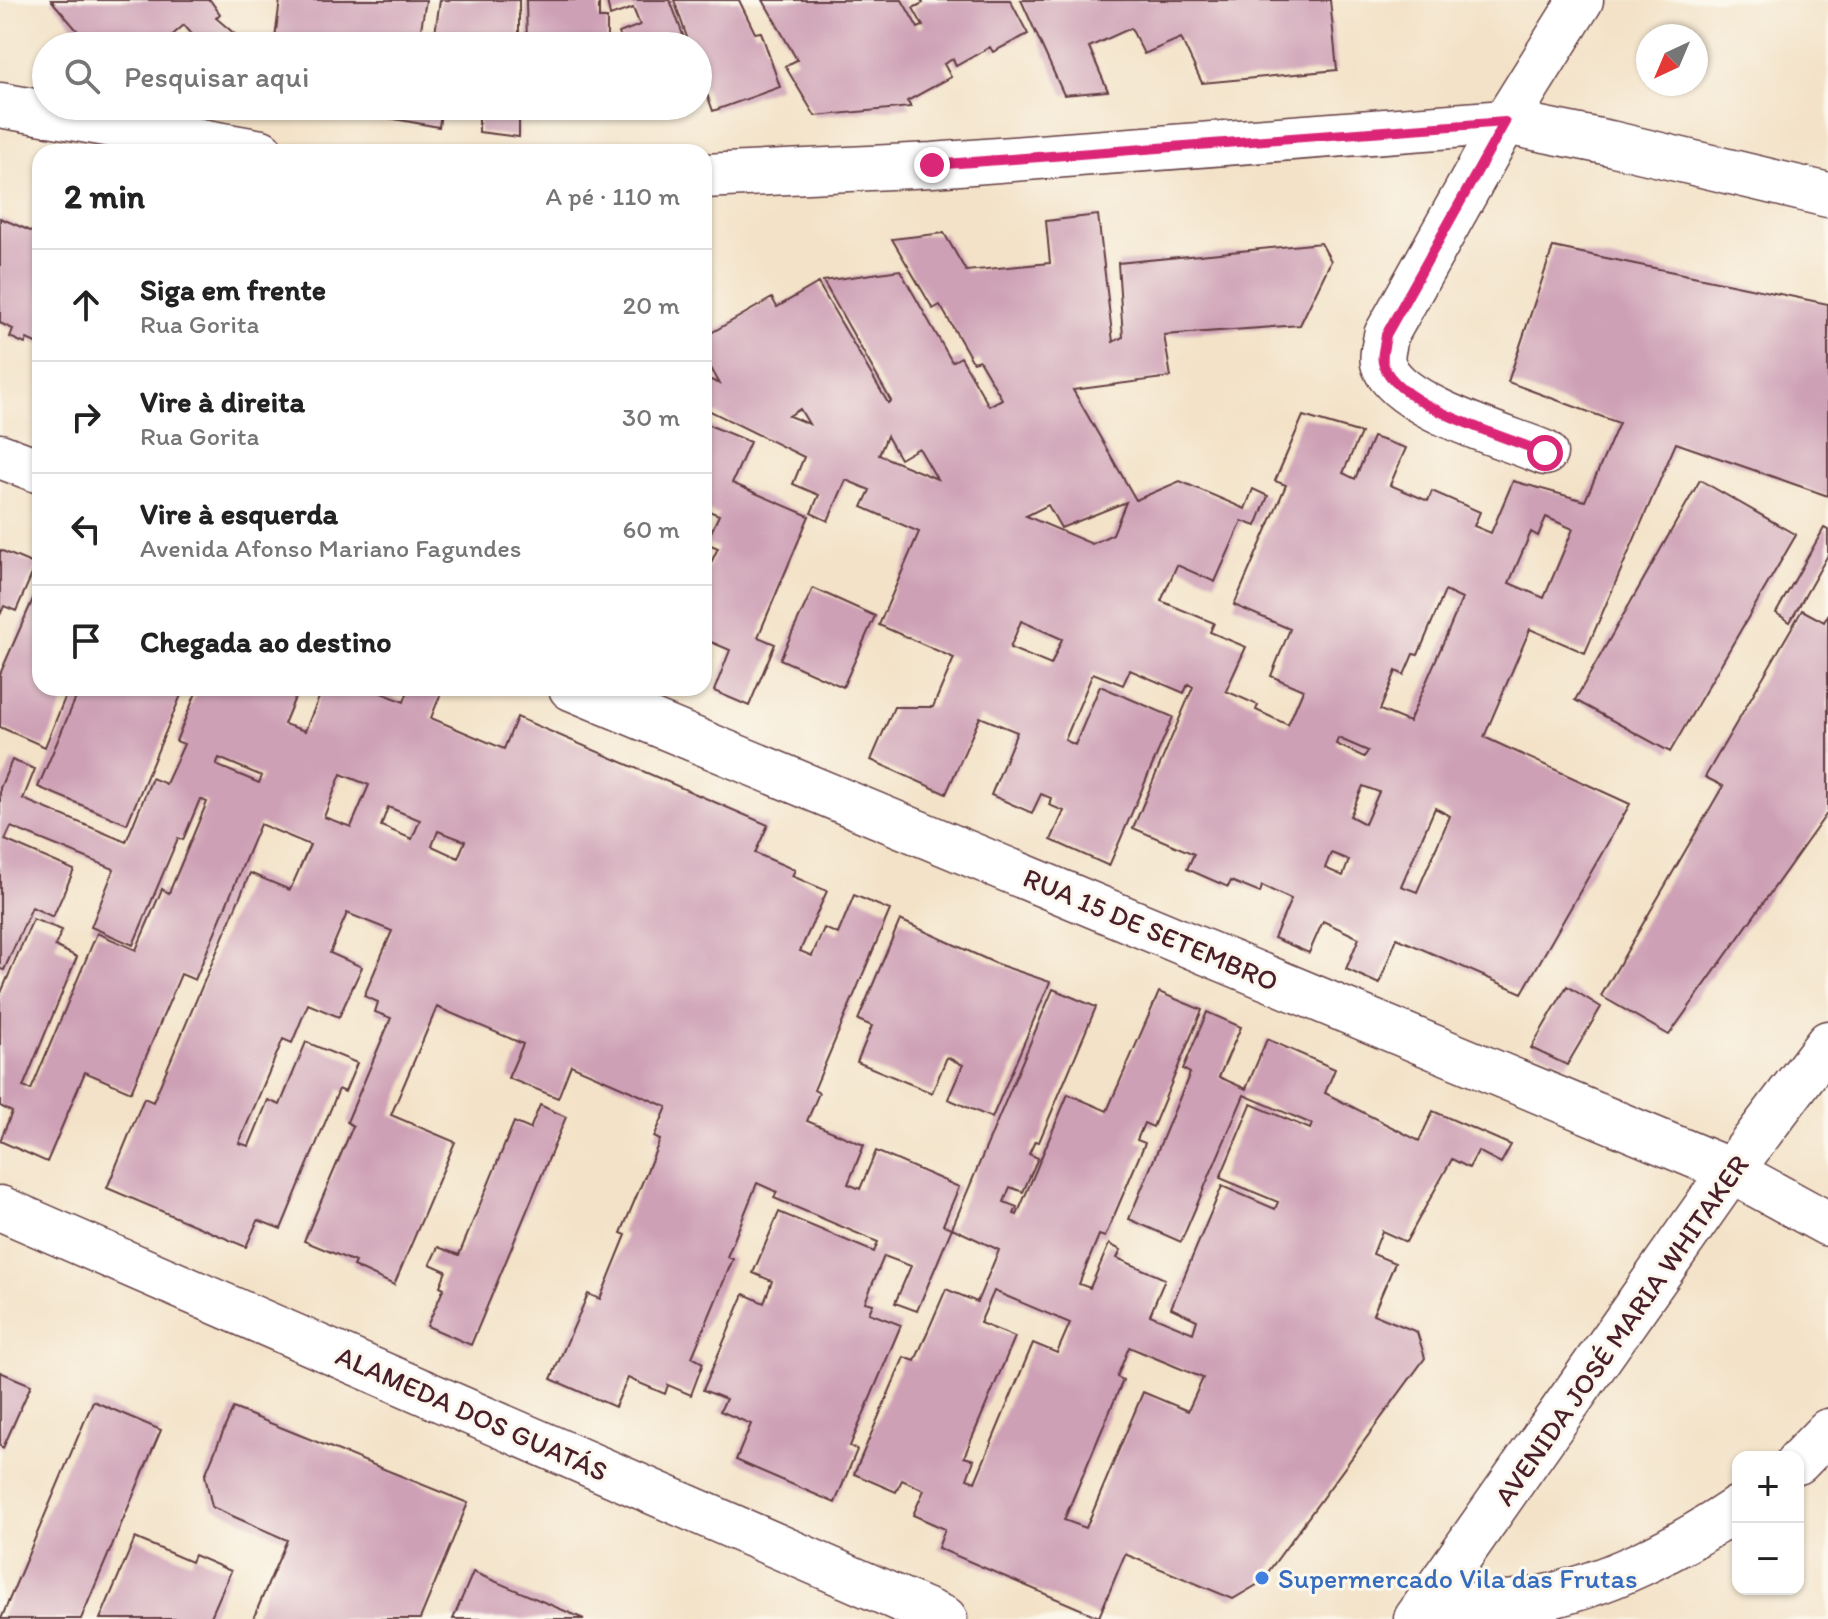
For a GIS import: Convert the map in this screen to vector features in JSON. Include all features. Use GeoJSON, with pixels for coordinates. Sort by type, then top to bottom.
{"type":"FeatureCollection","features":[{"type":"Feature","properties":{"kind":"street"},"geometry":{"type":"LineString","coordinates":[[1545,453],[1411,397],[1389,376],[1382,362],[1386,335],[1505,122],[1581,0]]}},
{"type":"Feature","properties":{"kind":"street"},"geometry":{"type":"LineString","coordinates":[[0,105],[32,111]]}},
{"type":"Feature","properties":{"kind":"street"},"geometry":{"type":"LineString","coordinates":[[83,120],[217,144]]}},
{"type":"Feature","properties":{"kind":"street"},"geometry":{"type":"LineString","coordinates":[[712,176],[932,165],[1505,122],[1610,143],[1828,195]]}},
{"type":"Feature","properties":{"kind":"street"},"geometry":{"type":"LineString","coordinates":[[0,456],[32,468]]}},
{"type":"Feature","properties":{"kind":"street","name":"RUA 15 DE SETEMBRO"},"geometry":{"type":"LineString","coordinates":[[590,696],[1731,1171],[1828,1224]]}},
{"type":"Feature","properties":{"kind":"street","name":"AVENIDA JOSÉ MARIA WHITAKER"},"geometry":{"type":"LineString","coordinates":[[1421,1613],[1731,1171],[1828,1043]]}},
{"type":"Feature","properties":{"kind":"street","name":"ALAMEDA DOS GUATÁS"},"geometry":{"type":"LineString","coordinates":[[0,1208],[945,1619]]}},
{"type":"Feature","properties":{"kind":"street"},"geometry":{"type":"LineString","coordinates":[[1804,1456],[1828,1431]]}},
{"type":"Feature","properties":{"kind":"street"},"geometry":{"type":"LineString","coordinates":[[1421,1613],[1528,1600],[1589,1586],[1684,1544],[1732,1512]]}},
{"type":"Feature","properties":{"kind":"building"},"geometry":{"type":"Polygon","coordinates":[[[51,0],[210,0],[220,14],[216,18],[232,32],[190,32],[184,25],[176,32],[78,32],[51,0]]]}},
{"type":"Feature","properties":{"kind":"building"},"geometry":{"type":"Polygon","coordinates":[[[280,0],[426,0],[420,32],[276,32],[280,0]]]}},
{"type":"Feature","properties":{"kind":"building"},"geometry":{"type":"Polygon","coordinates":[[[440,0],[519,0],[519,32],[435,32],[440,0]]]}},
{"type":"Feature","properties":{"kind":"building"},"geometry":{"type":"Polygon","coordinates":[[[526,0],[599,0],[599,18],[607,18],[607,32],[527,32],[526,0]]]}},
{"type":"Feature","properties":{"kind":"building"},"geometry":{"type":"Polygon","coordinates":[[[607,0],[670,0],[682,32],[622,32],[640,25],[633,8],[610,16],[607,0]]]}},
{"type":"Feature","properties":{"kind":"building"},"geometry":{"type":"Polygon","coordinates":[[[674,0],[739,0],[755,33],[761,32],[780,87],[713,111],[712,32],[685,32],[674,0]]]}},
{"type":"Feature","properties":{"kind":"building"},"geometry":{"type":"Polygon","coordinates":[[[763,0],[902,0],[918,28],[923,26],[913,8],[923,3],[921,0],[1010,0],[1028,34],[993,52],[990,47],[956,66],[953,59],[944,64],[951,77],[907,101],[911,107],[815,116],[785,66],[797,60],[763,0]]]}},
{"type":"Feature","properties":{"kind":"building"},"geometry":{"type":"Polygon","coordinates":[[[1021,0],[1330,0],[1337,70],[1202,83],[1181,38],[1144,54],[1131,28],[1089,47],[1108,91],[1064,95],[1021,0]]]}},
{"type":"Feature","properties":{"kind":"building"},"geometry":{"type":"Polygon","coordinates":[[[400,120],[440,120],[439,127],[400,120]]]}},
{"type":"Feature","properties":{"kind":"building"},"geometry":{"type":"Polygon","coordinates":[[[479,120],[519,120],[519,137],[479,132],[479,120]]]}},
{"type":"Feature","properties":{"kind":"building"},"geometry":{"type":"Polygon","coordinates":[[[1098,215],[1113,342],[1123,337],[1118,263],[1321,243],[1331,261],[1300,325],[1164,335],[1171,377],[1073,390],[1136,500],[1180,481],[1245,509],[1253,489],[1268,496],[1256,526],[1242,521],[1215,582],[1177,565],[1161,601],[1214,623],[1210,632],[1246,647],[1226,691],[1258,705],[1256,710],[1288,725],[1303,690],[1271,676],[1290,629],[1234,605],[1286,485],[1275,481],[1303,416],[1361,433],[1343,473],[1355,479],[1373,437],[1406,448],[1390,485],[1428,501],[1432,491],[1480,512],[1474,526],[1491,533],[1513,481],[1585,501],[1619,423],[1508,382],[1553,247],[1828,304],[1828,496],[1676,443],[1585,653],[1530,629],[1484,737],[1630,804],[1522,993],[1397,938],[1379,984],[1346,969],[1359,938],[1323,921],[1309,953],[1274,938],[1291,899],[1262,886],[1260,893],[1231,881],[1228,887],[1187,869],[1194,854],[1133,828],[1193,687],[1188,684],[1184,693],[1130,670],[1123,685],[1093,673],[1065,740],[1075,745],[1100,686],[1173,717],[1109,866],[1051,840],[1064,811],[1049,805],[1051,798],[1041,794],[1032,813],[991,795],[1017,732],[980,717],[946,794],[871,760],[894,707],[933,707],[954,658],[879,625],[919,532],[862,507],[870,490],[846,480],[828,521],[811,513],[819,495],[793,484],[804,457],[712,412],[712,380],[720,384],[712,370],[712,332],[772,298],[777,307],[818,283],[888,403],[891,401],[823,281],[900,270],[952,362],[961,357],[989,406],[1002,399],[979,360],[973,362],[940,305],[933,309],[892,239],[944,233],[966,271],[1050,263],[1046,221],[1098,215]],[[800,409],[789,416],[809,424],[800,409]],[[887,436],[879,455],[937,479],[919,448],[900,459],[887,436]],[[1126,502],[1061,528],[1048,505],[1026,516],[1092,544],[1113,534],[1126,502]],[[1546,517],[1538,536],[1531,532],[1509,583],[1544,598],[1573,529],[1546,517]],[[1445,591],[1418,655],[1413,654],[1404,675],[1396,671],[1380,710],[1409,722],[1462,599],[1445,591]],[[1021,621],[1010,648],[1051,665],[1062,639],[1021,621]],[[1338,738],[1336,744],[1364,757],[1368,751],[1338,738]],[[1363,786],[1350,816],[1365,824],[1379,792],[1363,786]],[[1435,808],[1401,886],[1417,892],[1450,816],[1435,808]],[[1331,853],[1325,868],[1343,876],[1349,860],[1331,853]]]}},
{"type":"Feature","properties":{"kind":"building"},"geometry":{"type":"Polygon","coordinates":[[[0,218],[32,232],[32,341],[27,339],[25,344],[10,337],[13,329],[0,323],[0,218]]]}},
{"type":"Feature","properties":{"kind":"building"},"geometry":{"type":"Polygon","coordinates":[[[712,426],[750,442],[732,483],[809,516],[758,637],[775,644],[749,706],[714,691],[730,650],[712,642],[712,561],[718,548],[712,546],[712,530],[719,515],[712,512],[712,426]]]}},
{"type":"Feature","properties":{"kind":"building"},"geometry":{"type":"Polygon","coordinates":[[[1700,480],[1796,535],[1670,752],[1575,700],[1700,480]]]}},
{"type":"Feature","properties":{"kind":"building"},"geometry":{"type":"Polygon","coordinates":[[[1824,528],[1828,530],[1828,555],[1790,622],[1776,613],[1824,528]]]}},
{"type":"Feature","properties":{"kind":"building"},"geometry":{"type":"Polygon","coordinates":[[[0,550],[32,563],[32,574],[16,611],[4,606],[0,615],[0,550]]]}},
{"type":"Feature","properties":{"kind":"building"},"geometry":{"type":"Polygon","coordinates":[[[813,588],[875,616],[843,687],[780,659],[813,588]]]}},
{"type":"Feature","properties":{"kind":"building"},"geometry":{"type":"Polygon","coordinates":[[[32,601],[32,696],[66,696],[45,747],[0,727],[0,674],[32,601]]]}},
{"type":"Feature","properties":{"kind":"building"},"geometry":{"type":"Polygon","coordinates":[[[1802,610],[1824,622],[1828,615],[1828,812],[1669,1035],[1601,996],[1723,786],[1705,777],[1802,610]]]}},
{"type":"Feature","properties":{"kind":"building"},"geometry":{"type":"Polygon","coordinates":[[[77,696],[181,696],[127,824],[38,787],[77,696]]]}},
{"type":"Feature","properties":{"kind":"building"},"geometry":{"type":"Polygon","coordinates":[[[195,696],[296,696],[284,724],[305,731],[320,696],[389,696],[404,702],[406,696],[440,696],[431,718],[504,749],[517,717],[768,825],[755,853],[795,870],[792,876],[827,891],[800,951],[812,956],[824,928],[838,934],[854,895],[890,910],[814,1090],[819,1093],[807,1121],[864,1145],[848,1184],[860,1189],[876,1151],[959,1187],[943,1225],[952,1228],[917,1311],[895,1303],[911,1266],[884,1256],[865,1302],[873,1304],[869,1313],[901,1325],[850,1446],[857,1450],[835,1503],[736,1460],[751,1424],[720,1411],[726,1399],[703,1390],[744,1294],[764,1303],[772,1281],[753,1273],[779,1212],[874,1252],[878,1242],[774,1198],[777,1192],[757,1183],[727,1257],[733,1259],[692,1357],[703,1363],[691,1395],[668,1385],[665,1394],[628,1378],[615,1407],[551,1379],[588,1294],[600,1299],[626,1235],[621,1233],[660,1140],[654,1137],[667,1107],[571,1065],[558,1098],[508,1078],[523,1044],[437,1007],[391,1115],[455,1142],[394,1285],[353,1266],[355,1262],[304,1241],[353,1126],[347,1122],[391,1018],[375,1012],[378,1002],[364,996],[392,931],[347,913],[330,953],[362,967],[339,1017],[308,1004],[292,1043],[283,1039],[239,1143],[249,1146],[268,1100],[280,1105],[306,1042],[357,1063],[345,1092],[339,1089],[281,1229],[258,1220],[246,1247],[107,1188],[144,1098],[153,1102],[250,873],[290,890],[310,845],[260,824],[195,980],[181,974],[131,1092],[85,1072],[47,1162],[0,1141],[12,1112],[0,1106],[0,995],[33,919],[62,930],[55,946],[77,957],[23,1087],[31,1090],[97,933],[136,950],[162,889],[169,893],[207,802],[200,799],[183,840],[178,838],[133,945],[91,927],[114,869],[11,827],[5,840],[74,870],[53,917],[32,907],[4,970],[0,969],[0,788],[12,760],[35,769],[23,799],[126,842],[152,778],[166,784],[184,744],[176,741],[195,696]],[[219,758],[216,765],[259,783],[262,776],[219,758]],[[341,774],[324,817],[351,827],[369,785],[341,774]],[[388,807],[381,826],[412,839],[420,820],[388,807]],[[438,831],[432,846],[458,858],[465,841],[438,831]]]}},
{"type":"Feature","properties":{"kind":"building"},"geometry":{"type":"Polygon","coordinates":[[[900,920],[997,964],[1050,982],[992,1118],[948,1099],[963,1065],[947,1057],[932,1093],[857,1062],[872,1026],[858,1020],[900,920]]]}},
{"type":"Feature","properties":{"kind":"building"},"geometry":{"type":"Polygon","coordinates":[[[1567,986],[1601,1007],[1567,1065],[1531,1048],[1567,986]]]}},
{"type":"Feature","properties":{"kind":"building"},"geometry":{"type":"Polygon","coordinates":[[[1053,989],[1096,1007],[1039,1142],[1035,1141],[1029,1154],[1038,1158],[1023,1192],[1010,1187],[1004,1202],[1017,1207],[1014,1214],[1017,1215],[1068,1094],[1107,1111],[1159,992],[1202,1010],[1153,1127],[1144,1123],[1137,1140],[1145,1143],[1105,1237],[1099,1235],[1079,1284],[1090,1288],[1109,1244],[1121,1250],[1117,1258],[1165,1279],[1150,1315],[1193,1333],[1197,1320],[1171,1308],[1222,1186],[1275,1209],[1278,1202],[1220,1178],[1251,1104],[1310,1129],[1312,1124],[1244,1095],[1181,1242],[1129,1219],[1190,1073],[1183,1069],[1207,1012],[1241,1027],[1219,1077],[1246,1089],[1267,1039],[1335,1069],[1325,1093],[1419,1141],[1433,1111],[1511,1145],[1501,1163],[1478,1151],[1469,1168],[1452,1159],[1406,1242],[1382,1231],[1373,1254],[1395,1263],[1373,1314],[1417,1332],[1425,1358],[1260,1583],[1233,1599],[1125,1554],[1099,1617],[938,1548],[945,1529],[913,1515],[924,1490],[902,1480],[896,1492],[854,1474],[904,1357],[915,1361],[946,1289],[977,1302],[999,1250],[952,1228],[1053,989]],[[994,1291],[980,1323],[1015,1337],[964,1457],[974,1460],[967,1479],[975,1482],[1033,1343],[1057,1353],[1070,1323],[994,1291]],[[1129,1347],[1117,1377],[1123,1380],[1064,1520],[1086,1528],[1143,1392],[1188,1411],[1203,1378],[1129,1347]]]}},
{"type":"Feature","properties":{"kind":"building"},"geometry":{"type":"Polygon","coordinates":[[[540,1105],[566,1117],[471,1345],[427,1326],[444,1288],[440,1286],[446,1271],[430,1264],[438,1247],[459,1255],[514,1122],[530,1129],[540,1105]]]}},
{"type":"Feature","properties":{"kind":"building"},"geometry":{"type":"Polygon","coordinates":[[[0,1372],[31,1385],[3,1448],[0,1446],[0,1372]]]}},
{"type":"Feature","properties":{"kind":"building"},"geometry":{"type":"Polygon","coordinates":[[[93,1401],[161,1430],[81,1619],[1,1619],[93,1401]]]}},
{"type":"Feature","properties":{"kind":"building"},"geometry":{"type":"Polygon","coordinates":[[[233,1408],[468,1503],[420,1619],[253,1619],[287,1540],[212,1507],[205,1475],[233,1408]]]}},
{"type":"Feature","properties":{"kind":"building"},"geometry":{"type":"Polygon","coordinates":[[[135,1538],[191,1562],[194,1555],[231,1571],[210,1619],[100,1619],[135,1538]]]}},
{"type":"Feature","properties":{"kind":"building"},"geometry":{"type":"Polygon","coordinates":[[[473,1572],[584,1619],[453,1619],[473,1572]]]}},
{"type":"Feature","properties":{"kind":"place","name":"Supermercado Vila das Frutas"},"geometry":{"type":"Point","coordinates":[1262,1578]}},
{"type":"Feature","properties":{"kind":"route"},"geometry":{"type":"LineString","coordinates":[[932,165],[1505,122],[1386,335],[1382,362],[1389,376],[1411,397],[1545,453]]}}]}
